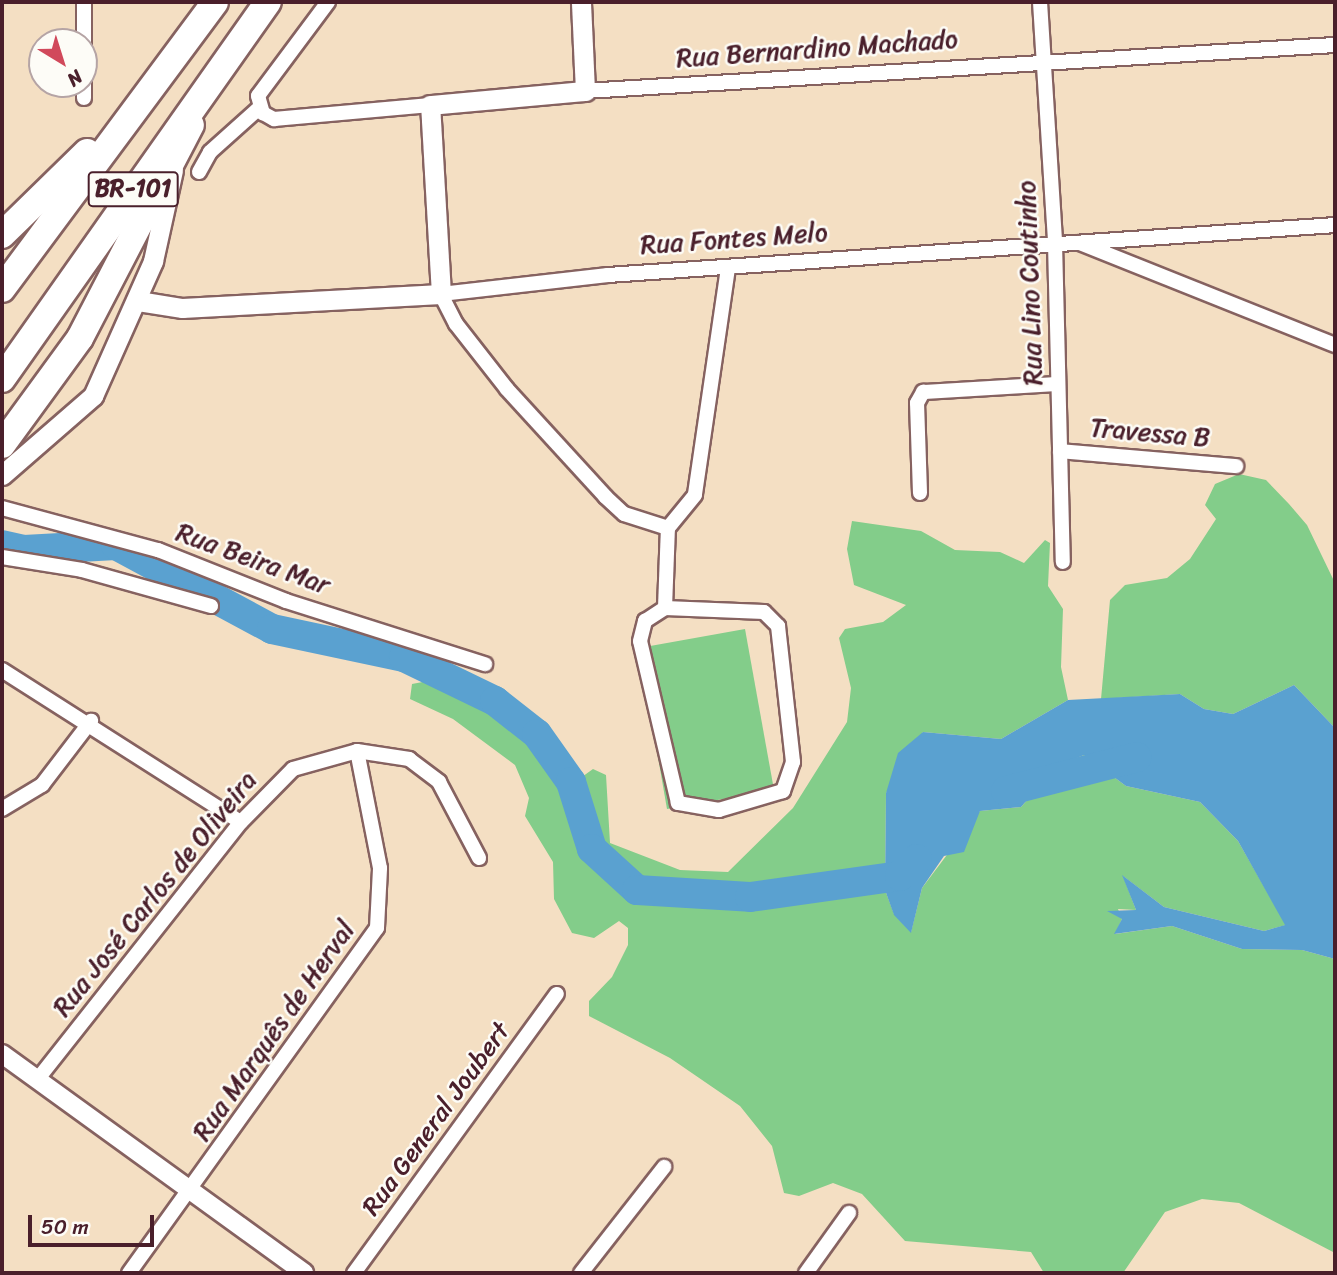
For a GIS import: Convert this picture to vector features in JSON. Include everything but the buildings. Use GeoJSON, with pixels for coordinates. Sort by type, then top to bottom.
{"type":"FeatureCollection","features":[{"type":"Feature","properties":{"kind":"highway"},"geometry":{"type":"LineString","coordinates":[[2,235],[85,153],[199,2]]}},
{"type":"Feature","properties":{"kind":"highway","name":"BR-101"},"geometry":{"type":"LineString","coordinates":[[2,289],[215,2]]}},
{"type":"Feature","properties":{"kind":"highway","name":"BR-101"},"geometry":{"type":"LineString","coordinates":[[2,379],[268,2]]}},
{"type":"Feature","properties":{"kind":"highway"},"geometry":{"type":"LineString","coordinates":[[2,444],[80,338],[173,166],[212,78]]}},
{"type":"Feature","properties":{"kind":"main road"},"geometry":{"type":"LineString","coordinates":[[581,2],[585,91]]}},
{"type":"Feature","properties":{"kind":"main road","name":"Rua Bernardino Machado"},"geometry":{"type":"LineString","coordinates":[[430,105],[585,91]]}},
{"type":"Feature","properties":{"kind":"main road"},"geometry":{"type":"LineString","coordinates":[[430,105],[441,294]]}},
{"type":"Feature","properties":{"kind":"main road"},"geometry":{"type":"LineString","coordinates":[[2,475],[93,396],[138,301],[167,218],[173,166]]}},
{"type":"Feature","properties":{"kind":"main road","name":"Rua Fontes Melo"},"geometry":{"type":"LineString","coordinates":[[138,301],[182,308],[441,294]]}},
{"type":"Feature","properties":{"kind":"street"},"geometry":{"type":"LineString","coordinates":[[84,2],[84,28]]}},
{"type":"Feature","properties":{"kind":"street"},"geometry":{"type":"LineString","coordinates":[[199,172],[209,152],[259,108],[258,96],[328,2]]}},
{"type":"Feature","properties":{"kind":"street","name":"Rua Lino Coutinho"},"geometry":{"type":"LineString","coordinates":[[1040,2],[1055,243],[1063,562]]}},
{"type":"Feature","properties":{"kind":"street","name":"Rua Bernardino Machado"},"geometry":{"type":"LineString","coordinates":[[585,91],[1335,45]]}},
{"type":"Feature","properties":{"kind":"street","name":"Rua Bernardino Machado"},"geometry":{"type":"LineString","coordinates":[[259,108],[275,119],[430,105]]}},
{"type":"Feature","properties":{"kind":"street","name":"Rua Fontes Melo"},"geometry":{"type":"LineString","coordinates":[[441,294],[728,268],[1335,225]]}},
{"type":"Feature","properties":{"kind":"street"},"geometry":{"type":"LineString","coordinates":[[1079,242],[1335,345]]}},
{"type":"Feature","properties":{"kind":"street"},"geometry":{"type":"LineString","coordinates":[[665,608],[668,528],[695,495],[728,268]]}},
{"type":"Feature","properties":{"kind":"street"},"geometry":{"type":"LineString","coordinates":[[441,294],[456,324],[507,389],[605,495],[635,519],[668,528]]}},
{"type":"Feature","properties":{"kind":"street"},"geometry":{"type":"LineString","coordinates":[[920,493],[918,403],[923,392],[1058,384]]}},
{"type":"Feature","properties":{"kind":"street","name":"Travessa B"},"geometry":{"type":"LineString","coordinates":[[1059,451],[1236,466]]}},
{"type":"Feature","properties":{"kind":"street","name":"Rua Beira Mar"},"geometry":{"type":"LineString","coordinates":[[2,508],[158,550],[286,601],[485,664]]}},
{"type":"Feature","properties":{"kind":"street"},"geometry":{"type":"LineString","coordinates":[[2,557],[82,570],[211,606]]}},
{"type":"Feature","properties":{"kind":"street"},"geometry":{"type":"LineString","coordinates":[[665,608],[764,611],[778,626],[793,762],[783,791],[719,810],[678,803],[640,641],[645,621],[665,608]]}},
{"type":"Feature","properties":{"kind":"street"},"geometry":{"type":"LineString","coordinates":[[2,670],[91,721],[241,822]]}},
{"type":"Feature","properties":{"kind":"street"},"geometry":{"type":"LineString","coordinates":[[2,809],[43,785],[91,721]]}},
{"type":"Feature","properties":{"kind":"street","name":"Rua José Carlos de Oliveira"},"geometry":{"type":"LineString","coordinates":[[37,1080],[241,822],[293,769],[357,751],[382,751],[426,768],[479,858]]}},
{"type":"Feature","properties":{"kind":"street","name":"Rua Marquês de Herval"},"geometry":{"type":"LineString","coordinates":[[128,1273],[192,1188],[377,928],[380,868],[357,751]]}},
{"type":"Feature","properties":{"kind":"street","name":"Rua General Joubert"},"geometry":{"type":"LineString","coordinates":[[354,1273],[557,994]]}},
{"type":"Feature","properties":{"kind":"street"},"geometry":{"type":"LineString","coordinates":[[2,1054],[192,1188],[304,1273]]}},
{"type":"Feature","properties":{"kind":"street"},"geometry":{"type":"LineString","coordinates":[[581,1273],[664,1167]]}},
{"type":"Feature","properties":{"kind":"street"},"geometry":{"type":"LineString","coordinates":[[806,1273],[849,1213]]}},
{"type":"Feature","properties":{"kind":"green space"},"geometry":{"type":"Polygon","coordinates":[[[1239,474],[1266,480],[1289,504],[1307,525],[1335,583],[1335,728],[1294,685],[1233,714],[1204,709],[1180,694],[1101,699],[1110,600],[1125,585],[1167,578],[1190,559],[1216,519],[1205,505],[1215,484],[1239,474]]]}},
{"type":"Feature","properties":{"kind":"green space"},"geometry":{"type":"Polygon","coordinates":[[[852,521],[921,531],[955,550],[1000,552],[1024,563],[1045,540],[1050,543],[1048,586],[1063,609],[1061,667],[1068,700],[1001,739],[923,732],[886,793],[885,890],[894,914],[911,932],[922,888],[980,811],[1021,807],[1057,766],[1084,755],[1126,786],[1200,802],[1238,841],[1286,925],[1264,931],[1164,907],[1123,876],[1136,910],[1118,909],[1122,919],[1115,934],[1172,926],[1242,949],[1302,950],[1335,959],[1335,1253],[1239,1203],[1202,1199],[1165,1212],[1123,1273],[1044,1273],[1031,1252],[905,1241],[862,1194],[833,1183],[799,1196],[784,1193],[772,1146],[740,1106],[670,1058],[589,1016],[589,1001],[612,977],[628,945],[628,928],[619,921],[594,938],[572,933],[554,899],[553,862],[525,816],[529,798],[515,765],[453,719],[410,699],[412,684],[433,680],[499,717],[544,755],[568,793],[582,838],[586,814],[579,779],[593,769],[606,775],[610,843],[680,870],[728,872],[793,808],[847,722],[851,688],[839,638],[845,629],[883,622],[906,605],[854,585],[847,549],[852,521]]]}},
{"type":"Feature","properties":{"kind":"green space"},"geometry":{"type":"Polygon","coordinates":[[[745,629],[774,790],[667,809],[639,648],[745,629]]]}},
{"type":"Feature","properties":{"kind":"water"},"geometry":{"type":"Polygon","coordinates":[[[1294,685],[1335,728],[1335,959],[1302,950],[1242,949],[1172,926],[1114,934],[1122,919],[1107,911],[1136,910],[1122,875],[1164,907],[1264,931],[1285,925],[1238,841],[1200,802],[1126,786],[1084,755],[1057,766],[1021,807],[980,811],[964,852],[944,856],[922,888],[911,933],[894,915],[885,890],[886,793],[898,753],[923,732],[1001,739],[1068,700],[1180,694],[1204,709],[1233,714],[1294,685]]]}},
{"type":"Feature","properties":{"kind":"waterway"},"geometry":{"type":"LineString","coordinates":[[2,545],[24,550],[116,545],[272,629],[404,657],[495,701],[537,734],[571,782],[592,849],[637,890],[750,897],[900,876],[917,859]]}},
{"type":"Feature","properties":{"kind":"waterway"},"geometry":{"type":"LineString","coordinates":[[1006,791],[1137,757]]}}]}
